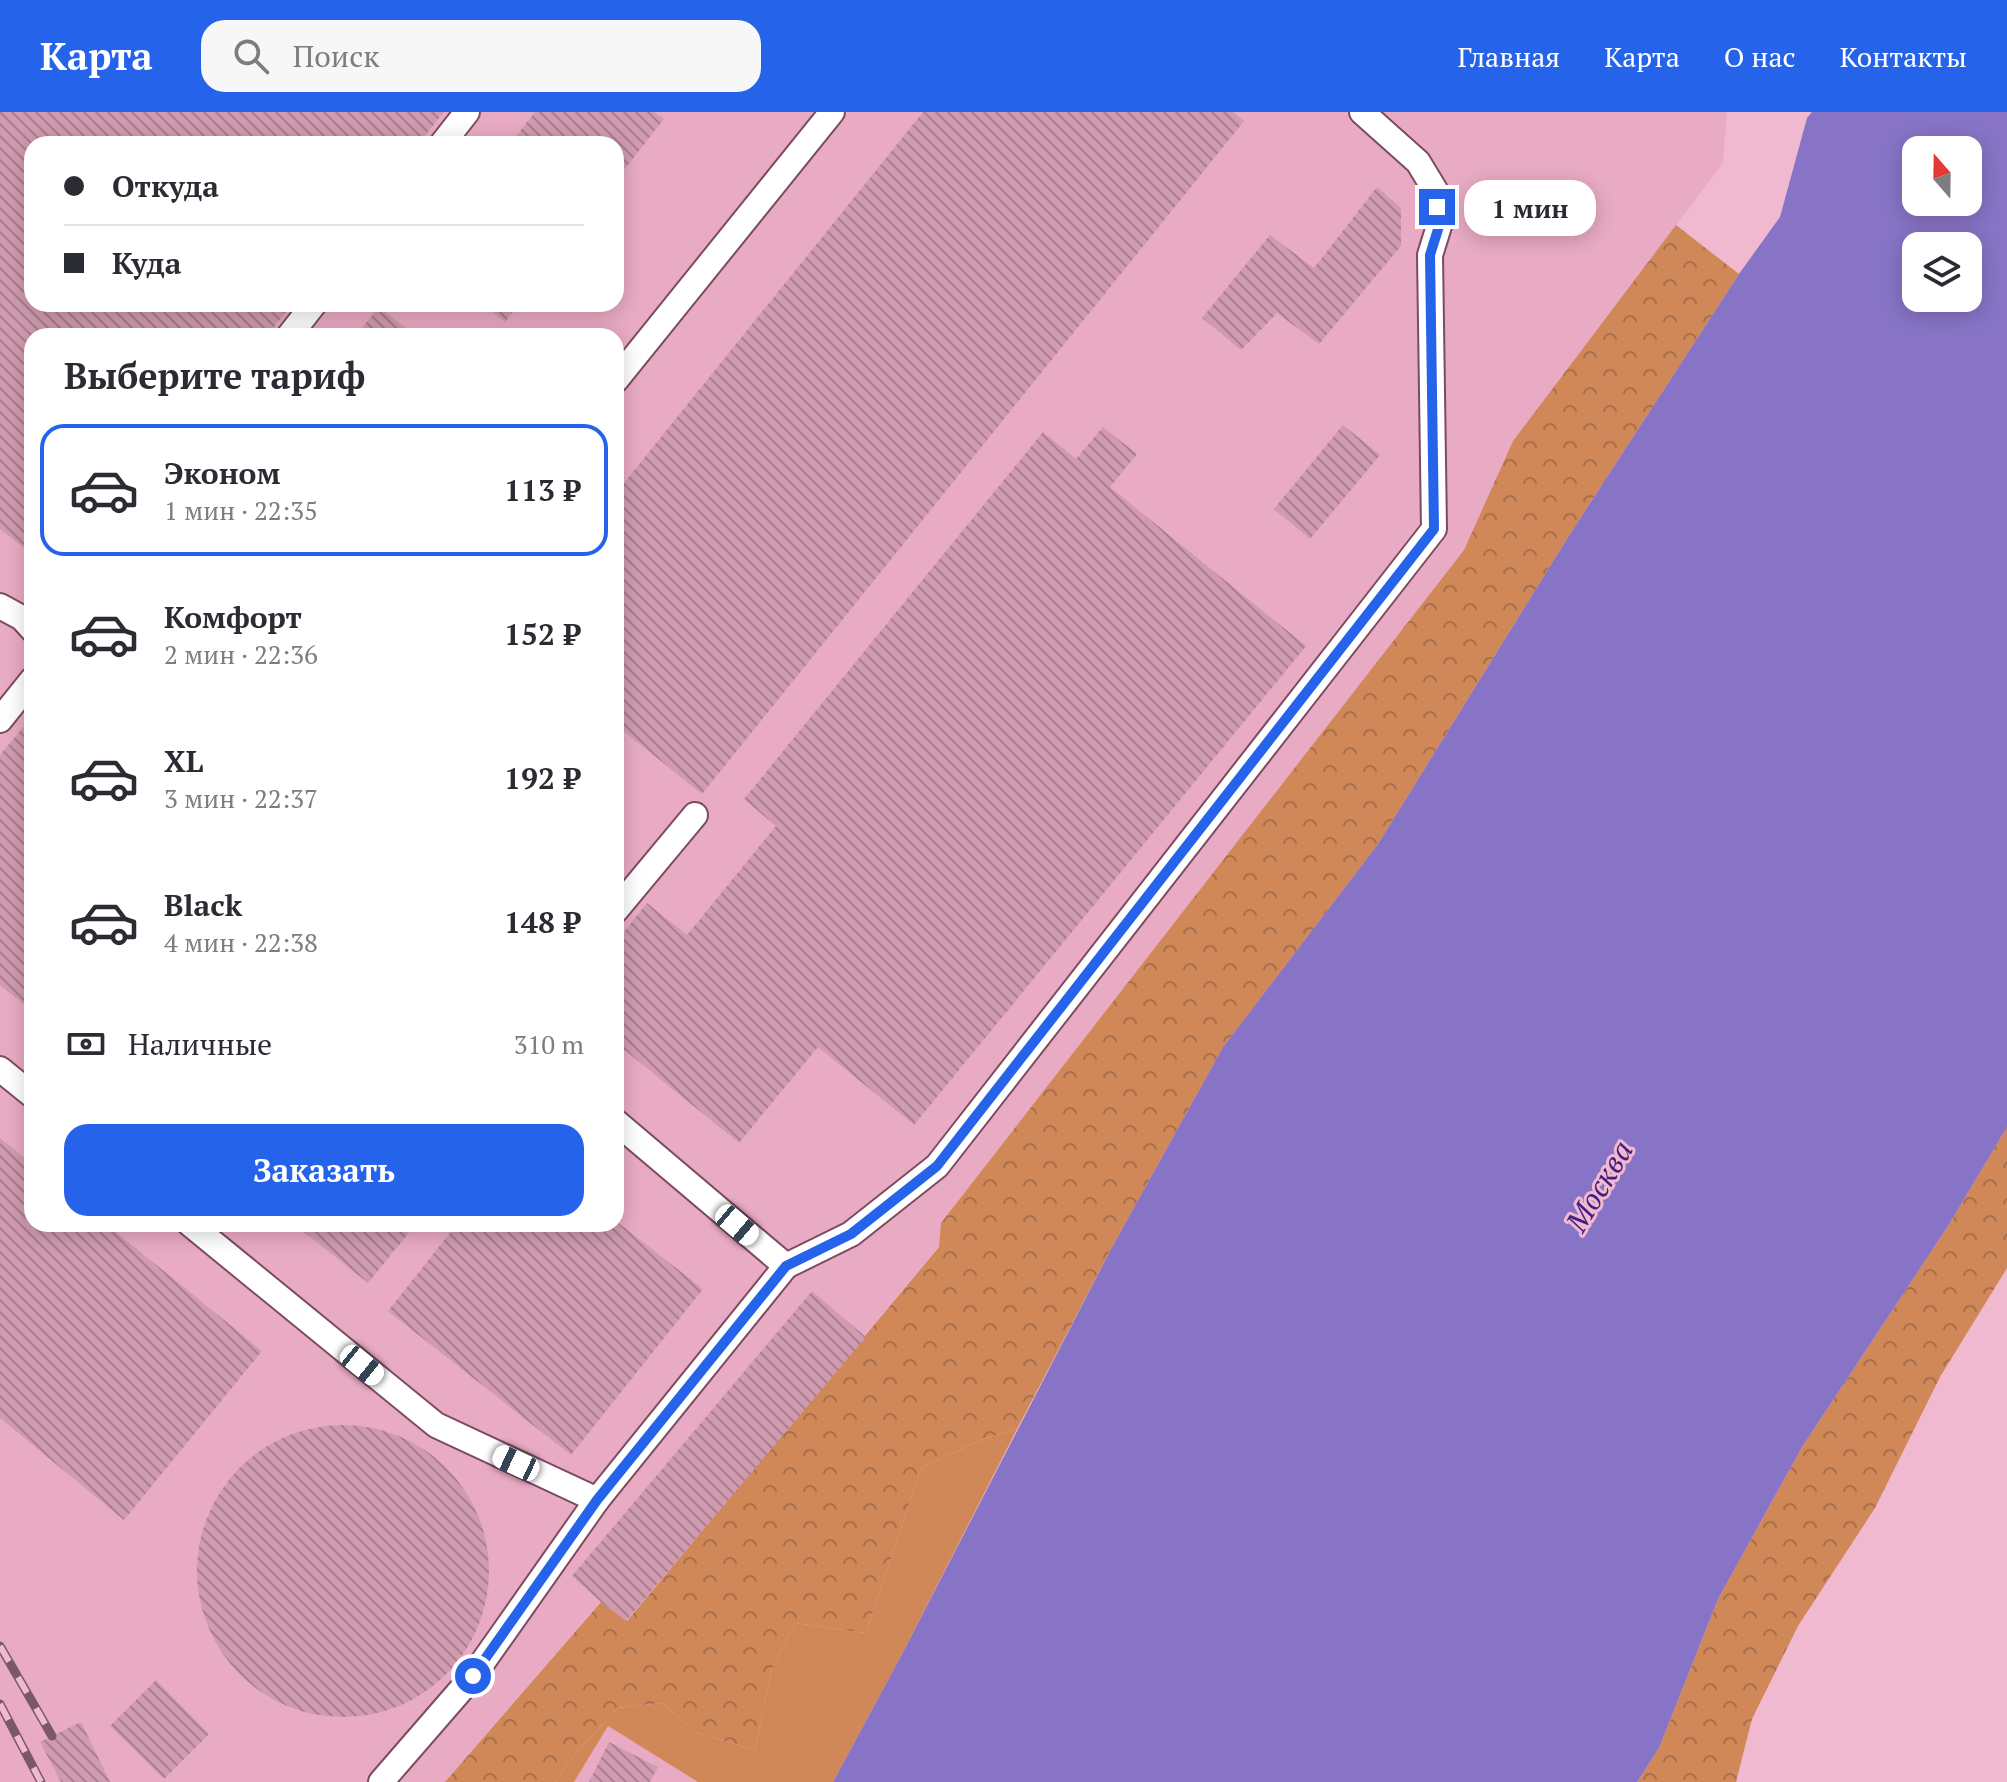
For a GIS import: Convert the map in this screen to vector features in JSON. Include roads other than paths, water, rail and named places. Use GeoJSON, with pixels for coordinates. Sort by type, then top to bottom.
{"type":"FeatureCollection","features":[{"type":"Feature","properties":{"kind":"lane"},"geometry":{"type":"LineString","coordinates":[[448,136],[467,112]]}},
{"type":"Feature","properties":{"kind":"lane"},"geometry":{"type":"LineString","coordinates":[[624,370],[832,112]]}},
{"type":"Feature","properties":{"kind":"lane"},"geometry":{"type":"LineString","coordinates":[[381,1782],[473,1676],[597,1500],[786,1266],[851,1234],[937,1166],[1434,529],[1430,255],[1440,223],[1435,190],[1418,162],[1362,112]]}},
{"type":"Feature","properties":{"kind":"lane"},"geometry":{"type":"LineString","coordinates":[[295,328],[308,312]]}},
{"type":"Feature","properties":{"kind":"lane"},"geometry":{"type":"LineString","coordinates":[[0,606],[24,620]]}},
{"type":"Feature","properties":{"kind":"lane"},"geometry":{"type":"LineString","coordinates":[[0,720],[24,690]]}},
{"type":"Feature","properties":{"kind":"lane"},"geometry":{"type":"LineString","coordinates":[[624,900],[695,815]]}},
{"type":"Feature","properties":{"kind":"lane"},"geometry":{"type":"LineString","coordinates":[[0,1069],[24,1088]]}},
{"type":"Feature","properties":{"kind":"lane"},"geometry":{"type":"LineString","coordinates":[[624,1129],[786,1266]]}},
{"type":"Feature","properties":{"kind":"lane"},"geometry":{"type":"LineString","coordinates":[[200,1232],[436,1425],[597,1500]]}},
{"type":"Feature","properties":{"kind":"water","name":"Москва"},"geometry":{"type":"Polygon","coordinates":[[[1812,112],[2007,112],[2007,1127],[1948,1226],[1802,1447],[1718,1599],[1659,1748],[1637,1782],[833,1782],[1111,1249],[1223,1047],[1378,844],[1570,534],[1739,274],[1780,217],[1807,118],[1812,112]]]}},
{"type":"Feature","properties":{"kind":"railway"},"geometry":{"type":"LineString","coordinates":[[0,1646],[52,1736]]}},
{"type":"Feature","properties":{"kind":"railway"},"geometry":{"type":"LineString","coordinates":[[0,1704],[41,1782]]}}]}
